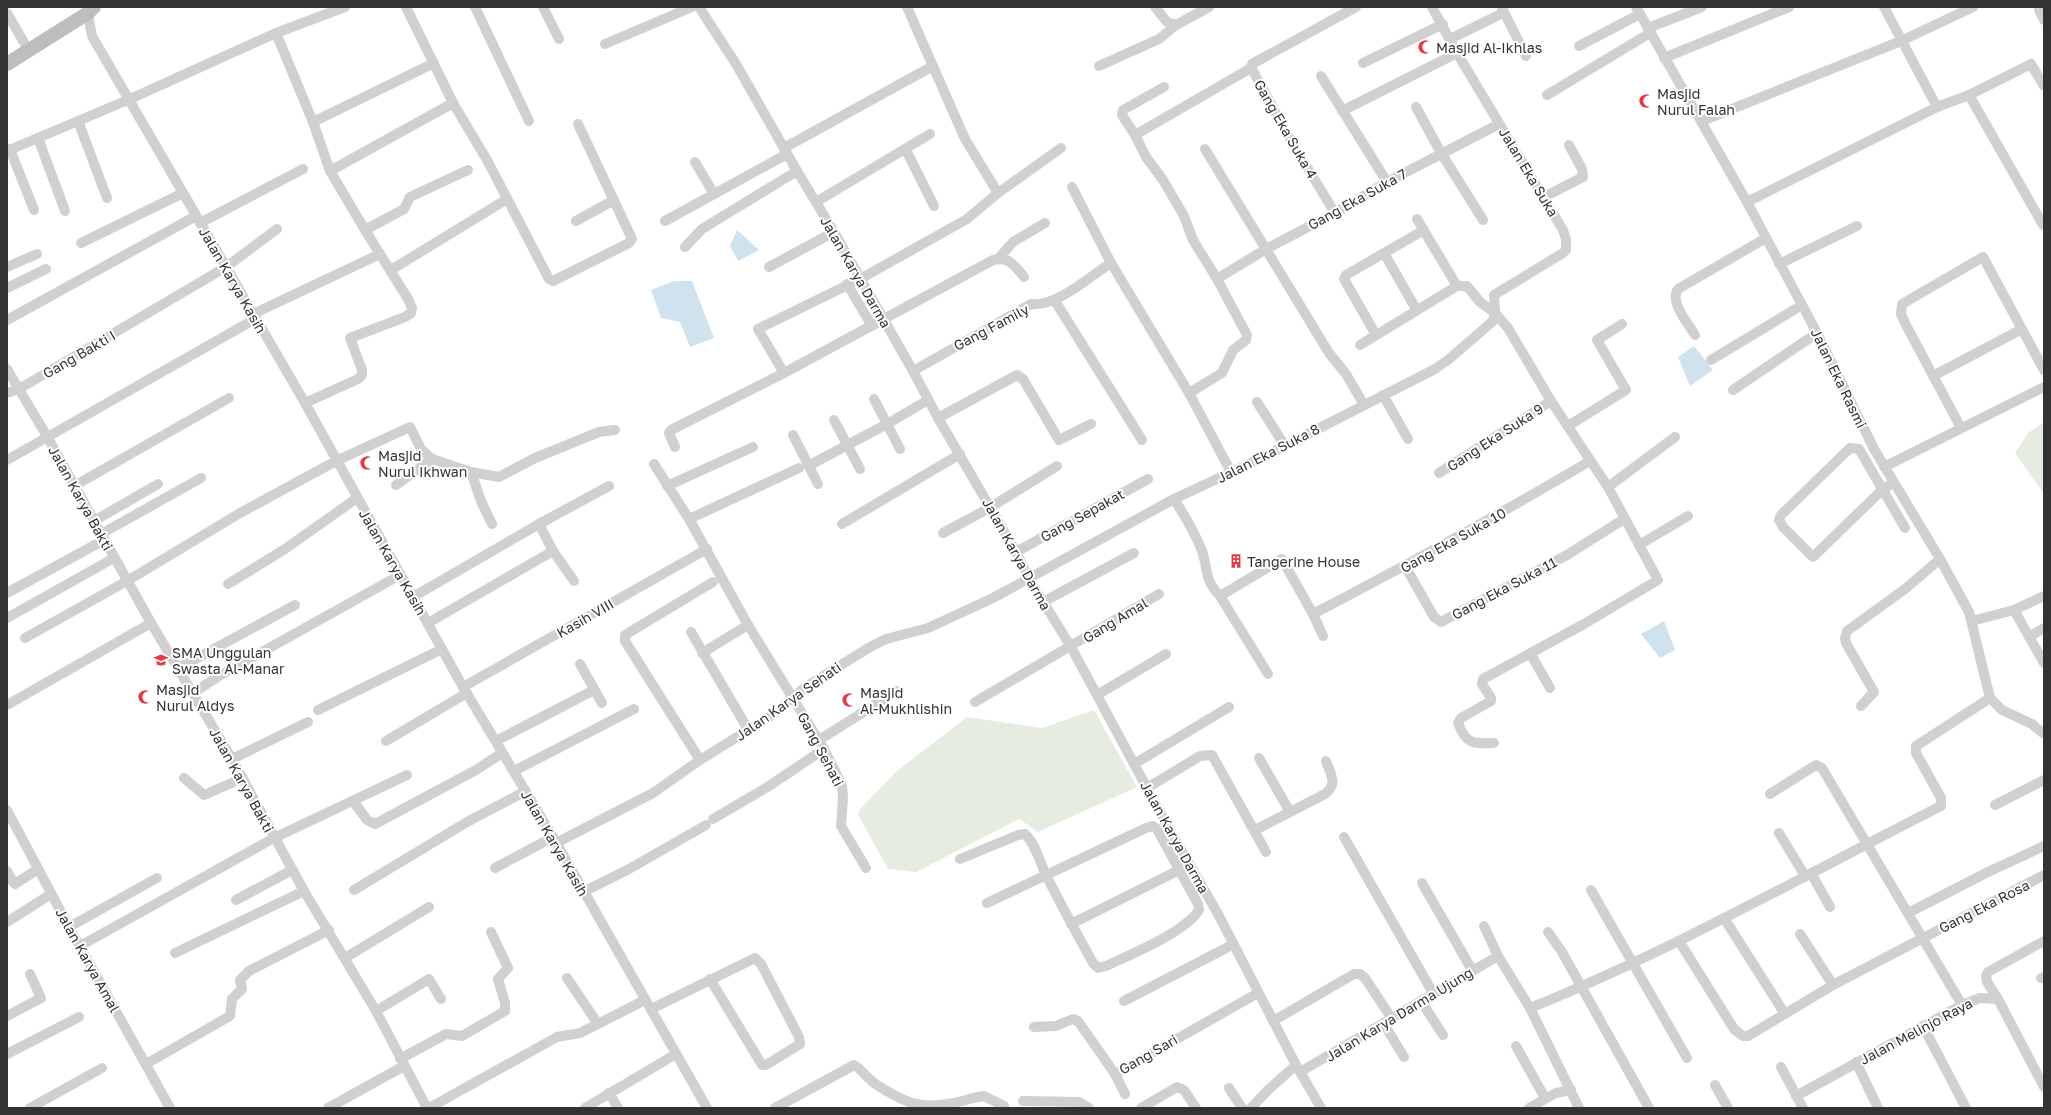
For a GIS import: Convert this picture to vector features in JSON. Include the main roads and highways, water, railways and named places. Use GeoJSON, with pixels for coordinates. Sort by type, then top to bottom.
{"type":"FeatureCollection","features":[{"type":"Feature","properties":{"kind":"main road"},"geometry":{"type":"LineString","coordinates":[[7,64],[29,52],[90,9]]}},
{"type":"Feature","properties":{"kind":"water"},"geometry":{"type":"Polygon","coordinates":[[[737,230],[759,250],[738,261],[730,246],[737,230]]]}},
{"type":"Feature","properties":{"kind":"water"},"geometry":{"type":"Polygon","coordinates":[[[674,281],[692,281],[714,338],[690,347],[680,322],[661,318],[651,290],[674,281]]]}},
{"type":"Feature","properties":{"kind":"water"},"geometry":{"type":"Polygon","coordinates":[[[1694,346],[1713,370],[1690,386],[1678,357],[1694,346]]]}},
{"type":"Feature","properties":{"kind":"water"},"geometry":{"type":"Polygon","coordinates":[[[1664,621],[1675,650],[1660,658],[1641,634],[1664,621]]]}},
{"type":"Feature","properties":{"kind":"place","name":"Masjid Al-Ikhlas"},"geometry":{"type":"Point","coordinates":[1425,47]}},
{"type":"Feature","properties":{"kind":"place","name":"Masjid Nurul Falah"},"geometry":{"type":"Point","coordinates":[1646,101]}},
{"type":"Feature","properties":{"kind":"place","name":"Masjid Nurul Ikhwan"},"geometry":{"type":"Point","coordinates":[367,463]}},
{"type":"Feature","properties":{"kind":"place","name":"Tangerine House"},"geometry":{"type":"Point","coordinates":[1236,561]}},
{"type":"Feature","properties":{"kind":"place","name":"SMA Unggulan Swasta Al-Manar"},"geometry":{"type":"Point","coordinates":[161,660]}},
{"type":"Feature","properties":{"kind":"place","name":"Masjid Nurul Aldys"},"geometry":{"type":"Point","coordinates":[145,697]}},
{"type":"Feature","properties":{"kind":"place","name":"Masjid Al-Mukhlishin"},"geometry":{"type":"Point","coordinates":[849,700]}}]}
